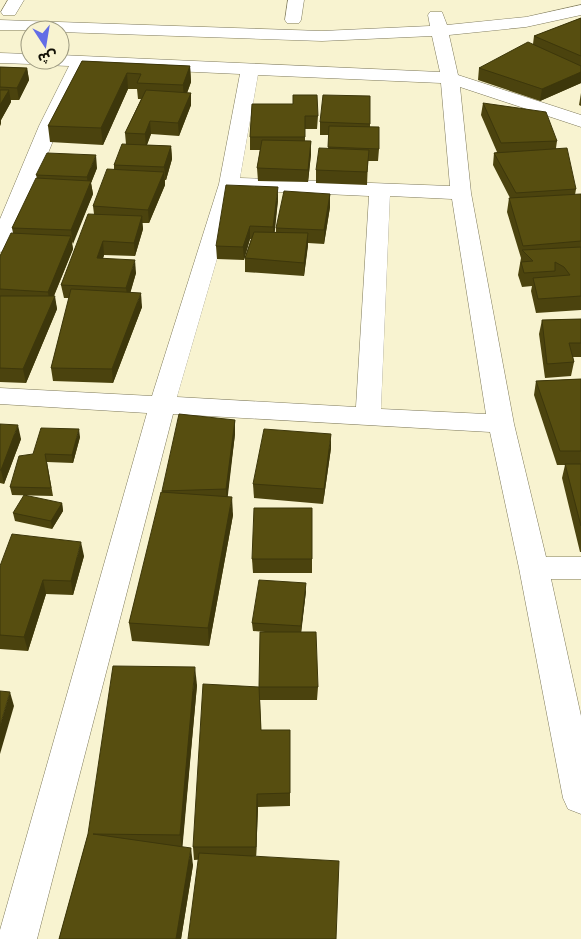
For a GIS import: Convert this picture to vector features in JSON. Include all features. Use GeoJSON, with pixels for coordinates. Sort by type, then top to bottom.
{"type":"FeatureCollection","features":[{"type":"Feature","properties":{"kind":"street"},"geometry":{"type":"LineString","coordinates":[[292,20],[296,0]]}},
{"type":"Feature","properties":{"kind":"street"},"geometry":{"type":"LineString","coordinates":[[6,12],[322,36],[438,23],[509,8]]}},
{"type":"Feature","properties":{"kind":"street"},"geometry":{"type":"LineString","coordinates":[[6,12],[292,20],[380,19],[438,23],[526,22],[581,10]]}},
{"type":"Feature","properties":{"kind":"street"},"geometry":{"type":"LineString","coordinates":[[438,23],[450,78],[460,193],[501,424],[534,568],[581,798]]}},
{"type":"Feature","properties":{"kind":"street"},"geometry":{"type":"LineString","coordinates":[[0,58],[20,59]]}},
{"type":"Feature","properties":{"kind":"street"},"geometry":{"type":"LineString","coordinates":[[70,61],[450,78],[581,122]]}},
{"type":"Feature","properties":{"kind":"street"},"geometry":{"type":"LineString","coordinates":[[0,245],[49,126],[80,62]]}},
{"type":"Feature","properties":{"kind":"street"},"geometry":{"type":"LineString","coordinates":[[17,939],[162,406],[229,184],[250,69]]}},
{"type":"Feature","properties":{"kind":"street"},"geometry":{"type":"LineString","coordinates":[[229,184],[460,193]]}},
{"type":"Feature","properties":{"kind":"street"},"geometry":{"type":"LineString","coordinates":[[368,416],[380,190]]}},
{"type":"Feature","properties":{"kind":"street"},"geometry":{"type":"LineString","coordinates":[[0,396],[501,424]]}},
{"type":"Feature","properties":{"kind":"street"},"geometry":{"type":"LineString","coordinates":[[534,568],[581,568]]}},
{"type":"Feature","properties":{"kind":"building"},"geometry":{"type":"Polygon","coordinates":[[[581,18],[581,56],[534,36],[581,18]]]}},
{"type":"Feature","properties":{"kind":"building"},"geometry":{"type":"Polygon","coordinates":[[[528,42],[581,66],[581,72],[542,89],[479,68],[528,42]]]}},
{"type":"Feature","properties":{"kind":"building"},"geometry":{"type":"Polygon","coordinates":[[[82,61],[190,66],[183,85],[137,83],[141,74],[127,73],[101,128],[48,126],[82,61]]]}},
{"type":"Feature","properties":{"kind":"building"},"geometry":{"type":"Polygon","coordinates":[[[0,67],[20,68],[20,70],[26,70],[17,88],[0,87],[0,67]]]}},
{"type":"Feature","properties":{"kind":"building"},"geometry":{"type":"Polygon","coordinates":[[[0,90],[9,90],[0,105],[0,90]]]}},
{"type":"Feature","properties":{"kind":"building"},"geometry":{"type":"Polygon","coordinates":[[[146,90],[191,93],[178,123],[150,121],[145,134],[125,133],[146,90]]]}},
{"type":"Feature","properties":{"kind":"building"},"geometry":{"type":"Polygon","coordinates":[[[293,95],[317,95],[318,116],[305,116],[305,137],[250,137],[252,104],[293,104],[293,95]]]}},
{"type":"Feature","properties":{"kind":"building"},"geometry":{"type":"Polygon","coordinates":[[[323,95],[370,96],[370,124],[320,122],[323,95]]]}},
{"type":"Feature","properties":{"kind":"building"},"geometry":{"type":"Polygon","coordinates":[[[483,103],[546,112],[557,141],[501,143],[483,103]]]}},
{"type":"Feature","properties":{"kind":"building"},"geometry":{"type":"Polygon","coordinates":[[[329,126],[379,127],[379,149],[328,147],[329,126]]]}},
{"type":"Feature","properties":{"kind":"building"},"geometry":{"type":"Polygon","coordinates":[[[262,140],[311,141],[308,170],[257,168],[262,140]]]}},
{"type":"Feature","properties":{"kind":"building"},"geometry":{"type":"Polygon","coordinates":[[[122,144],[171,146],[164,167],[114,165],[122,144]]]}},
{"type":"Feature","properties":{"kind":"building"},"geometry":{"type":"Polygon","coordinates":[[[319,148],[369,150],[367,172],[316,170],[319,148]]]}},
{"type":"Feature","properties":{"kind":"building"},"geometry":{"type":"Polygon","coordinates":[[[567,148],[576,189],[516,193],[494,153],[567,148]]]}},
{"type":"Feature","properties":{"kind":"building"},"geometry":{"type":"Polygon","coordinates":[[[47,153],[96,155],[87,177],[36,175],[47,153]]]}},
{"type":"Feature","properties":{"kind":"building"},"geometry":{"type":"Polygon","coordinates":[[[107,169],[164,172],[148,210],[93,206],[107,169]]]}},
{"type":"Feature","properties":{"kind":"building"},"geometry":{"type":"Polygon","coordinates":[[[36,178],[91,181],[71,230],[12,228],[36,178]]]}},
{"type":"Feature","properties":{"kind":"building"},"geometry":{"type":"Polygon","coordinates":[[[226,185],[278,187],[273,227],[250,226],[243,247],[216,246],[226,185]]]}},
{"type":"Feature","properties":{"kind":"building"},"geometry":{"type":"Polygon","coordinates":[[[284,191],[330,194],[324,230],[276,228],[284,191]]]}},
{"type":"Feature","properties":{"kind":"building"},"geometry":{"type":"Polygon","coordinates":[[[581,194],[581,241],[523,246],[509,198],[581,194]]]}},
{"type":"Feature","properties":{"kind":"building"},"geometry":{"type":"Polygon","coordinates":[[[88,214],[142,216],[134,243],[103,241],[97,258],[135,260],[126,288],[61,285],[88,214]]]}},
{"type":"Feature","properties":{"kind":"building"},"geometry":{"type":"Polygon","coordinates":[[[254,232],[308,233],[304,263],[245,258],[254,232]]]}},
{"type":"Feature","properties":{"kind":"building"},"geometry":{"type":"Polygon","coordinates":[[[11,233],[71,236],[48,292],[0,289],[0,256],[11,233]]]}},
{"type":"Feature","properties":{"kind":"building"},"geometry":{"type":"Polygon","coordinates":[[[581,247],[581,296],[538,299],[533,278],[570,275],[564,267],[555,262],[555,271],[524,273],[521,262],[533,261],[522,250],[581,247]]]}},
{"type":"Feature","properties":{"kind":"building"},"geometry":{"type":"Polygon","coordinates":[[[71,289],[141,293],[112,369],[51,368],[71,289]]]}},
{"type":"Feature","properties":{"kind":"building"},"geometry":{"type":"Polygon","coordinates":[[[0,296],[55,296],[23,369],[0,368],[0,296]]]}},
{"type":"Feature","properties":{"kind":"building"},"geometry":{"type":"Polygon","coordinates":[[[581,319],[581,343],[569,343],[574,362],[547,364],[542,320],[581,319]]]}},
{"type":"Feature","properties":{"kind":"building"},"geometry":{"type":"Polygon","coordinates":[[[581,379],[581,451],[560,451],[536,381],[581,379]]]}},
{"type":"Feature","properties":{"kind":"building"},"geometry":{"type":"Polygon","coordinates":[[[179,414],[235,420],[226,489],[162,491],[179,414]]]}},
{"type":"Feature","properties":{"kind":"building"},"geometry":{"type":"Polygon","coordinates":[[[0,424],[18,425],[1,470],[0,470],[0,424]]]}},
{"type":"Feature","properties":{"kind":"building"},"geometry":{"type":"Polygon","coordinates":[[[41,428],[79,429],[72,455],[45,454],[51,488],[10,487],[19,456],[33,454],[41,428]]]}},
{"type":"Feature","properties":{"kind":"building"},"geometry":{"type":"Polygon","coordinates":[[[264,429],[331,434],[324,489],[253,484],[264,429]]]}},
{"type":"Feature","properties":{"kind":"building"},"geometry":{"type":"Polygon","coordinates":[[[565,464],[581,464],[581,526],[565,464]]]}},
{"type":"Feature","properties":{"kind":"building"},"geometry":{"type":"Polygon","coordinates":[[[161,492],[232,497],[208,628],[129,623],[161,492]]]}},
{"type":"Feature","properties":{"kind":"building"},"geometry":{"type":"Polygon","coordinates":[[[24,495],[62,503],[51,521],[13,513],[24,495]]]}},
{"type":"Feature","properties":{"kind":"building"},"geometry":{"type":"Polygon","coordinates":[[[254,508],[312,508],[312,559],[252,559],[254,508]]]}},
{"type":"Feature","properties":{"kind":"building"},"geometry":{"type":"Polygon","coordinates":[[[12,534],[81,542],[71,581],[43,580],[24,637],[0,635],[0,566],[12,534]]]}},
{"type":"Feature","properties":{"kind":"building"},"geometry":{"type":"Polygon","coordinates":[[[259,580],[306,583],[301,626],[252,623],[259,580]]]}},
{"type":"Feature","properties":{"kind":"building"},"geometry":{"type":"Polygon","coordinates":[[[260,632],[316,632],[318,687],[259,687],[260,632]]]}},
{"type":"Feature","properties":{"kind":"building"},"geometry":{"type":"Polygon","coordinates":[[[113,666],[195,667],[180,835],[93,834],[191,848],[176,939],[59,939],[88,834],[113,666]]]}},
{"type":"Feature","properties":{"kind":"building"},"geometry":{"type":"Polygon","coordinates":[[[203,684],[259,687],[261,730],[290,730],[290,793],[257,794],[256,847],[193,847],[203,684]]]}},
{"type":"Feature","properties":{"kind":"building"},"geometry":{"type":"Polygon","coordinates":[[[0,691],[10,692],[0,726],[0,691]]]}},
{"type":"Feature","properties":{"kind":"building"},"geometry":{"type":"Polygon","coordinates":[[[199,853],[339,861],[336,939],[188,939],[199,853]]]}}]}
